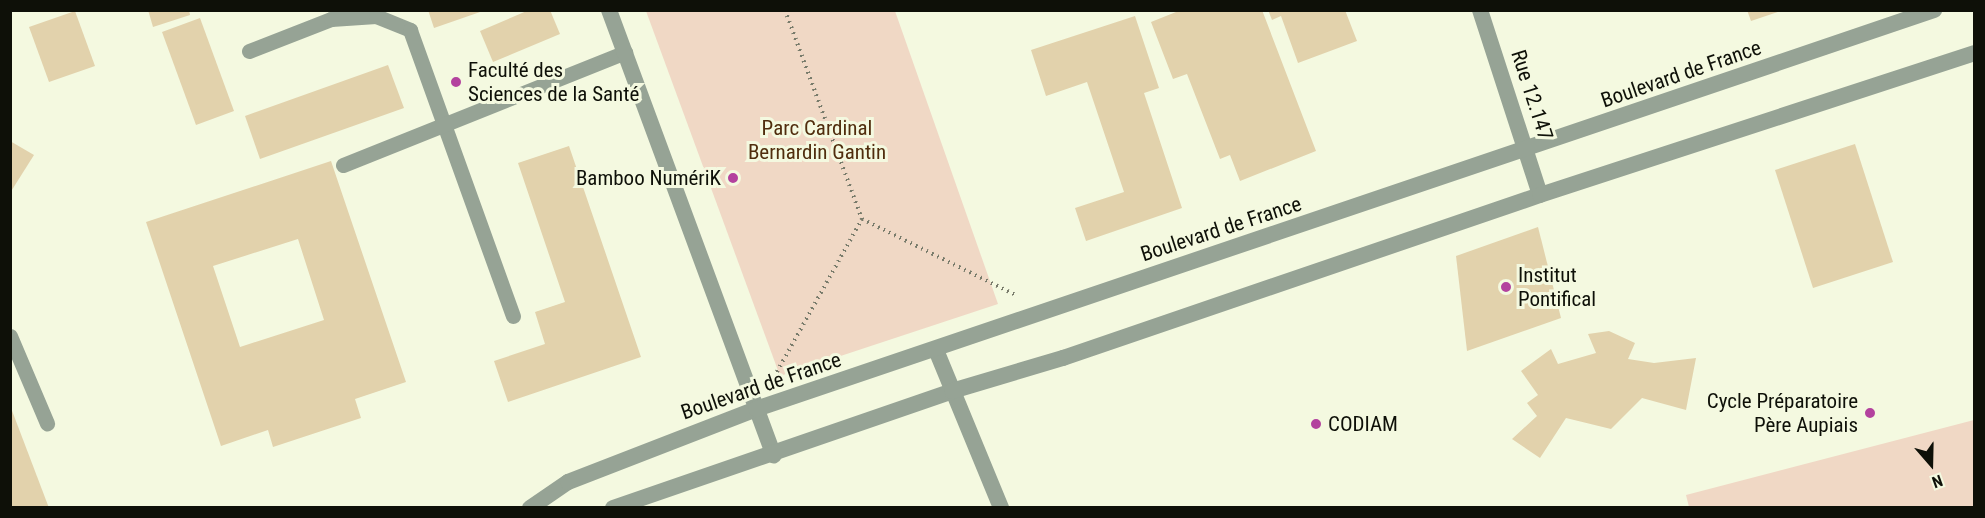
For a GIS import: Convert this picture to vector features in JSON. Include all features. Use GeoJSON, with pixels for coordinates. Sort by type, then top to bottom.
{"type":"FeatureCollection","features":[{"type":"Feature","properties":{"kind":"street"},"geometry":{"type":"LineString","coordinates":[[609,10],[774,455]]}},
{"type":"Feature","properties":{"kind":"street","name":"Rue 12.147"},"geometry":{"type":"LineString","coordinates":[[1480,10],[1540,195]]}},
{"type":"Feature","properties":{"kind":"street","name":"Boulevard de France"},"geometry":{"type":"LineString","coordinates":[[530,507],[568,482],[756,409],[1527,151],[1934,10]]}},
{"type":"Feature","properties":{"kind":"street"},"geometry":{"type":"LineString","coordinates":[[614,507],[774,455],[952,391],[1063,358],[1540,195],[1974,53]]}},
{"type":"Feature","properties":{"kind":"street"},"geometry":{"type":"LineString","coordinates":[[936,350],[1001,507]]}},
{"type":"Feature","properties":{"kind":"lane"},"geometry":{"type":"LineString","coordinates":[[249,51],[329,15],[376,16],[410,30],[513,316]]}},
{"type":"Feature","properties":{"kind":"lane"},"geometry":{"type":"LineString","coordinates":[[343,165],[444,127],[625,52]]}},
{"type":"Feature","properties":{"kind":"lane"},"geometry":{"type":"LineString","coordinates":[[10,336],[47,423]]}},
{"type":"Feature","properties":{"kind":"path"},"geometry":{"type":"LineString","coordinates":[[785,10],[862,219],[1047,311]]}},
{"type":"Feature","properties":{"kind":"path"},"geometry":{"type":"LineString","coordinates":[[756,409],[862,219]]}},
{"type":"Feature","properties":{"kind":"green space","name":"Parc Cardinal Bernardin Gantin"},"geometry":{"type":"Polygon","coordinates":[[[646,11],[895,11],[998,304],[780,376],[646,11]]]}},
{"type":"Feature","properties":{"kind":"green space"},"geometry":{"type":"Polygon","coordinates":[[[1974,420],[1974,507],[1689,507],[1686,495],[1974,420]]]}},
{"type":"Feature","properties":{"kind":"building"},"geometry":{"type":"Polygon","coordinates":[[[148,10],[189,10],[190,15],[153,27],[148,10]]]}},
{"type":"Feature","properties":{"kind":"building"},"geometry":{"type":"Polygon","coordinates":[[[428,10],[483,10],[483,11],[434,28],[428,10]]]}},
{"type":"Feature","properties":{"kind":"building"},"geometry":{"type":"Polygon","coordinates":[[[529,10],[550,10],[560,34],[493,62],[480,31],[529,10]]]}},
{"type":"Feature","properties":{"kind":"building"},"geometry":{"type":"Polygon","coordinates":[[[1181,10],[1262,10],[1316,151],[1240,181],[1230,155],[1220,159],[1187,74],[1173,79],[1151,22],[1181,10]]]}},
{"type":"Feature","properties":{"kind":"building"},"geometry":{"type":"Polygon","coordinates":[[[1268,10],[1345,10],[1357,41],[1298,63],[1281,16],[1272,20],[1268,10]]]}},
{"type":"Feature","properties":{"kind":"building"},"geometry":{"type":"Polygon","coordinates":[[[1747,10],[1780,10],[1781,11],[1751,21],[1747,10]]]}},
{"type":"Feature","properties":{"kind":"building"},"geometry":{"type":"Polygon","coordinates":[[[75,11],[95,66],[49,82],[29,27],[75,11]]]}},
{"type":"Feature","properties":{"kind":"building"},"geometry":{"type":"Polygon","coordinates":[[[1135,16],[1159,88],[1144,93],[1182,208],[1086,241],[1075,208],[1124,192],[1087,82],[1046,96],[1031,50],[1135,16]]]}},
{"type":"Feature","properties":{"kind":"building"},"geometry":{"type":"Polygon","coordinates":[[[200,18],[234,111],[196,125],[162,32],[200,18]]]}},
{"type":"Feature","properties":{"kind":"building"},"geometry":{"type":"Polygon","coordinates":[[[388,65],[404,108],[260,159],[245,116],[388,65]]]}},
{"type":"Feature","properties":{"kind":"building"},"geometry":{"type":"Polygon","coordinates":[[[10,141],[34,155],[10,193],[10,141]]]}},
{"type":"Feature","properties":{"kind":"building"},"geometry":{"type":"Polygon","coordinates":[[[1855,144],[1893,262],[1813,288],[1775,170],[1855,144]]]}},
{"type":"Feature","properties":{"kind":"building"},"geometry":{"type":"Polygon","coordinates":[[[569,146],[641,357],[508,402],[494,361],[545,344],[535,312],[565,302],[518,163],[569,146]]]}},
{"type":"Feature","properties":{"kind":"building"},"geometry":{"type":"Polygon","coordinates":[[[331,161],[406,382],[355,399],[361,418],[273,447],[268,430],[221,446],[146,222],[331,161]],[[298,239],[213,266],[240,347],[324,320],[298,239]]]}},
{"type":"Feature","properties":{"kind":"building","name":"Institut Pontifical"},"geometry":{"type":"Polygon","coordinates":[[[1538,227],[1561,318],[1467,351],[1456,256],[1538,227]]]}},
{"type":"Feature","properties":{"kind":"building"},"geometry":{"type":"Polygon","coordinates":[[[1609,331],[1635,343],[1628,359],[1654,363],[1696,358],[1686,410],[1642,398],[1611,429],[1566,418],[1540,458],[1512,439],[1537,416],[1527,403],[1538,395],[1521,371],[1551,349],[1558,364],[1596,353],[1588,334],[1609,331]]]}},
{"type":"Feature","properties":{"kind":"building"},"geometry":{"type":"Polygon","coordinates":[[[11,408],[49,508],[10,508],[11,408]]]}},
{"type":"Feature","properties":{"kind":"place","name":"Faculté des Sciences de la Santé"},"geometry":{"type":"Point","coordinates":[456,82]}},
{"type":"Feature","properties":{"kind":"place","name":"Bamboo NumériK"},"geometry":{"type":"Point","coordinates":[733,178]}},
{"type":"Feature","properties":{"kind":"place","name":"Institut Pontifical"},"geometry":{"type":"Point","coordinates":[1506,287]}},
{"type":"Feature","properties":{"kind":"place","name":"Cycle Préparatoire Père Aupiais"},"geometry":{"type":"Point","coordinates":[1870,413]}},
{"type":"Feature","properties":{"kind":"place","name":"CODIAM"},"geometry":{"type":"Point","coordinates":[1316,424]}}]}
